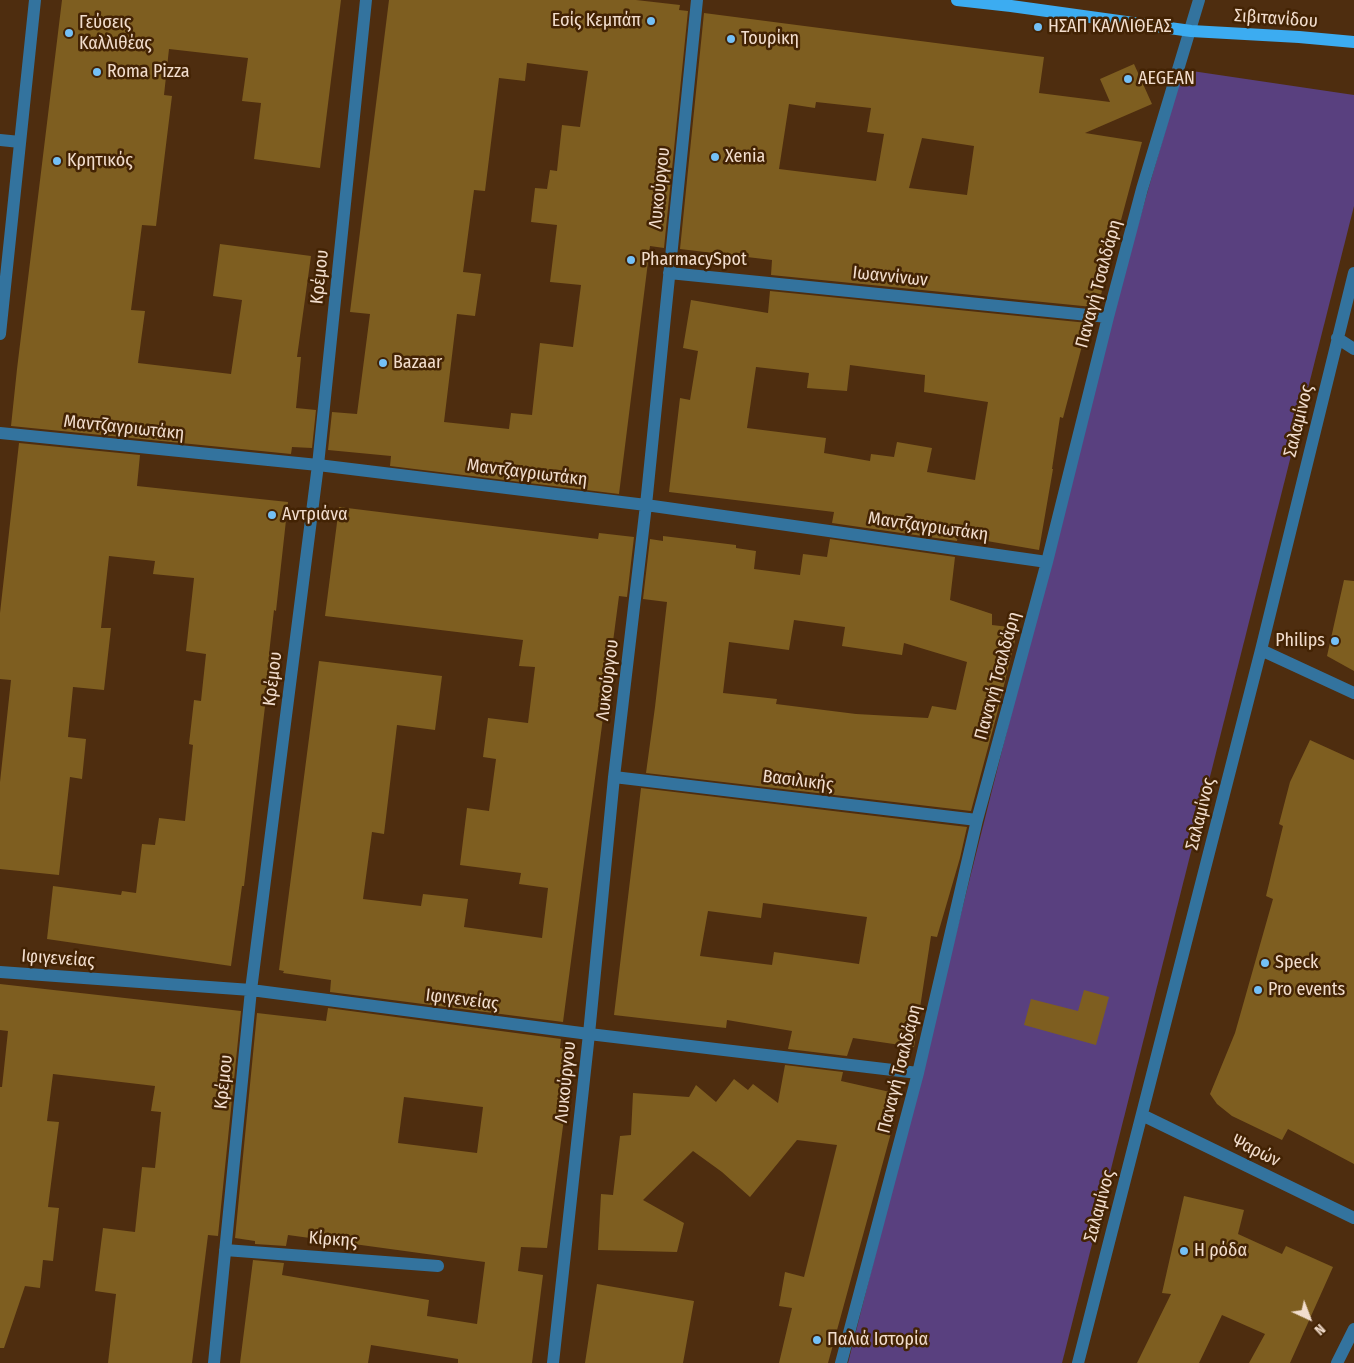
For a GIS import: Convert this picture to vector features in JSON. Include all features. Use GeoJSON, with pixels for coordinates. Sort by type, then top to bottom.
{"type":"FeatureCollection","features":[{"type":"Feature","properties":{"kind":"main road","name":"Σιβιτανίδου"},"geometry":{"type":"LineString","coordinates":[[957,0],[1012,3],[1191,31],[1354,42]]}},
{"type":"Feature","properties":{"kind":"street"},"geometry":{"type":"LineString","coordinates":[[0,334],[35,0]]}},
{"type":"Feature","properties":{"kind":"street","name":"Κρέμου"},"geometry":{"type":"LineString","coordinates":[[214,1363],[251,990],[318,465],[366,0]]}},
{"type":"Feature","properties":{"kind":"street","name":"Λυκούργου"},"geometry":{"type":"LineString","coordinates":[[552,1363],[590,1034],[614,777],[646,505],[697,0]]}},
{"type":"Feature","properties":{"kind":"street","name":"Παναγή Τσαλδάρη"},"geometry":{"type":"LineString","coordinates":[[841,1363],[918,1073],[977,820],[1047,562],[1108,317],[1142,189],[1199,0]]}},
{"type":"Feature","properties":{"kind":"street"},"geometry":{"type":"LineString","coordinates":[[0,140],[20,142]]}},
{"type":"Feature","properties":{"kind":"street","name":"Ιωαννίνων"},"geometry":{"type":"LineString","coordinates":[[669,272],[1108,317]]}},
{"type":"Feature","properties":{"kind":"street","name":"Σαλαμίνος"},"geometry":{"type":"LineString","coordinates":[[1078,1363],[1260,650],[1354,272]]}},
{"type":"Feature","properties":{"kind":"street"},"geometry":{"type":"LineString","coordinates":[[1337,338],[1354,350]]}},
{"type":"Feature","properties":{"kind":"street","name":"Μαντζαγριωτάκη"},"geometry":{"type":"LineString","coordinates":[[0,433],[318,465],[646,505],[1047,562]]}},
{"type":"Feature","properties":{"kind":"street"},"geometry":{"type":"LineString","coordinates":[[1260,650],[1354,693]]}},
{"type":"Feature","properties":{"kind":"street","name":"Βασιλικής"},"geometry":{"type":"LineString","coordinates":[[614,777],[977,820]]}},
{"type":"Feature","properties":{"kind":"street","name":"Ιφιγενείας"},"geometry":{"type":"LineString","coordinates":[[0,972],[251,990],[590,1034],[918,1073]]}},
{"type":"Feature","properties":{"kind":"street","name":"Ψαρών"},"geometry":{"type":"LineString","coordinates":[[1142,1115],[1354,1218]]}},
{"type":"Feature","properties":{"kind":"street","name":"Κίρκης"},"geometry":{"type":"LineString","coordinates":[[225,1250],[438,1266]]}},
{"type":"Feature","properties":{"kind":"street"},"geometry":{"type":"LineString","coordinates":[[1337,1363],[1354,1329]]}},
{"type":"Feature","properties":{"kind":"shaded area"},"geometry":{"type":"Polygon","coordinates":[[[1192,71],[1354,95],[1354,206],[1062,1363],[848,1363],[1109,325],[1179,83],[1192,71]]]}},
{"type":"Feature","properties":{"kind":"building"},"geometry":{"type":"Polygon","coordinates":[[[62,0],[341,0],[320,168],[254,159],[261,103],[242,101],[248,58],[169,49],[164,95],[172,96],[156,226],[142,225],[131,310],[145,311],[138,363],[231,374],[242,300],[213,296],[220,244],[311,256],[297,357],[301,357],[296,408],[316,410],[312,448],[292,447],[291,454],[11,426],[62,0]]]}},
{"type":"Feature","properties":{"kind":"building"},"geometry":{"type":"Polygon","coordinates":[[[389,0],[636,0],[680,5],[679,10],[688,11],[664,248],[650,246],[619,494],[390,466],[391,456],[328,450],[332,412],[357,414],[370,314],[350,312],[389,0]],[[527,63],[525,81],[499,78],[485,191],[474,190],[463,272],[481,274],[475,316],[457,314],[444,422],[509,429],[511,413],[532,415],[540,343],[573,347],[581,285],[550,282],[557,225],[531,222],[535,188],[547,189],[550,170],[557,171],[562,125],[580,127],[588,71],[527,63]]]}},
{"type":"Feature","properties":{"kind":"building"},"geometry":{"type":"Polygon","coordinates":[[[704,13],[1044,57],[1039,93],[1110,102],[1100,79],[1134,64],[1152,104],[1085,133],[1142,142],[1099,302],[1094,302],[1093,307],[771,275],[772,260],[680,249],[704,13]],[[816,102],[815,108],[789,104],[779,169],[876,181],[884,134],[867,132],[871,108],[816,102]],[[922,138],[909,188],[967,195],[974,146],[922,138]]]}},
{"type":"Feature","properties":{"kind":"building"},"geometry":{"type":"Polygon","coordinates":[[[770,291],[1088,323],[1063,418],[1060,417],[1039,550],[958,536],[957,541],[832,523],[834,512],[669,492],[680,398],[690,400],[698,351],[683,348],[691,300],[768,313],[770,291]],[[850,365],[847,391],[807,388],[809,373],[756,367],[747,428],[826,438],[824,453],[870,461],[871,454],[894,457],[897,442],[932,448],[927,472],[975,480],[988,402],[924,392],[925,375],[850,365]]]}},
{"type":"Feature","properties":{"kind":"building"},"geometry":{"type":"Polygon","coordinates":[[[19,443],[140,455],[137,486],[288,502],[276,611],[274,610],[269,654],[271,655],[244,886],[242,886],[231,966],[47,939],[53,886],[121,895],[122,891],[136,893],[142,844],[155,845],[159,818],[185,821],[193,745],[189,744],[194,700],[201,701],[206,654],[186,651],[194,578],[153,574],[155,561],[109,556],[101,628],[111,628],[104,690],[73,687],[68,737],[86,739],[82,779],[70,777],[59,875],[0,869],[0,782],[11,680],[0,679],[0,613],[19,443]]]}},
{"type":"Feature","properties":{"kind":"building"},"geometry":{"type":"Polygon","coordinates":[[[339,507],[598,539],[599,533],[634,537],[627,597],[619,596],[563,1022],[330,992],[331,980],[283,973],[284,971],[279,970],[319,661],[442,676],[435,730],[397,725],[384,834],[372,832],[363,899],[421,906],[423,894],[468,899],[464,927],[542,938],[548,888],[519,884],[521,873],[460,865],[467,808],[489,811],[496,759],[483,757],[488,718],[528,723],[535,667],[519,666],[523,640],[325,616],[339,507]]]}},
{"type":"Feature","properties":{"kind":"building"},"geometry":{"type":"Polygon","coordinates":[[[663,536],[736,545],[736,548],[756,551],[754,569],[800,575],[803,554],[827,557],[830,539],[955,557],[950,600],[992,614],[992,625],[1018,628],[971,811],[646,773],[667,602],[643,599],[650,539],[663,541],[663,536]],[[794,620],[789,650],[729,642],[723,693],[777,699],[776,704],[856,714],[928,718],[932,706],[956,710],[967,662],[904,643],[902,655],[842,646],[845,627],[794,620]]]}},
{"type":"Feature","properties":{"kind":"building"},"geometry":{"type":"Polygon","coordinates":[[[1344,580],[1354,581],[1354,671],[1327,656],[1344,580]]]}},
{"type":"Feature","properties":{"kind":"building"},"geometry":{"type":"Polygon","coordinates":[[[1310,740],[1354,760],[1354,1164],[1288,1129],[1282,1140],[1232,1116],[1217,1104],[1210,1094],[1235,1033],[1273,899],[1266,896],[1283,826],[1279,824],[1290,782],[1310,740]]]}},
{"type":"Feature","properties":{"kind":"building"},"geometry":{"type":"Polygon","coordinates":[[[641,788],[967,827],[937,937],[931,936],[914,1047],[853,1038],[847,1056],[788,1049],[792,1031],[727,1020],[726,1028],[614,1015],[641,788]],[[763,903],[761,918],[708,911],[700,956],[772,965],[774,952],[859,964],[867,917],[763,903]]]}},
{"type":"Feature","properties":{"kind":"building"},"geometry":{"type":"Polygon","coordinates":[[[0,984],[241,1011],[218,1236],[208,1235],[192,1363],[108,1363],[116,1294],[95,1291],[103,1228],[135,1232],[142,1167],[155,1168],[161,1112],[151,1111],[155,1086],[53,1074],[47,1121],[59,1122],[48,1207],[59,1208],[53,1261],[43,1260],[40,1288],[25,1286],[4,1348],[0,1348],[0,1087],[2,1087],[8,1031],[0,1030],[0,984]]]}},
{"type":"Feature","properties":{"kind":"building"},"geometry":{"type":"Polygon","coordinates":[[[1084,990],[1109,997],[1096,1045],[1024,1025],[1031,999],[1078,1011],[1084,990]]]}},
{"type":"Feature","properties":{"kind":"building"},"geometry":{"type":"Polygon","coordinates":[[[328,1008],[561,1039],[560,1048],[573,1050],[547,1248],[521,1247],[518,1271],[543,1275],[532,1363],[458,1363],[458,1359],[371,1345],[368,1363],[240,1363],[253,1260],[284,1263],[282,1275],[429,1300],[427,1316],[477,1324],[485,1262],[288,1235],[286,1246],[255,1244],[255,1241],[235,1238],[257,1013],[326,1021],[328,1008]],[[404,1097],[398,1143],[477,1153],[483,1107],[404,1097]]]}},
{"type":"Feature","properties":{"kind":"building"},"geometry":{"type":"Polygon","coordinates":[[[785,1065],[843,1072],[841,1081],[890,1092],[886,1108],[897,1111],[828,1363],[779,1363],[792,1308],[779,1306],[785,1272],[804,1277],[837,1145],[797,1140],[750,1197],[722,1172],[693,1151],[643,1200],[684,1223],[677,1252],[598,1250],[601,1194],[613,1195],[620,1136],[631,1135],[633,1093],[689,1097],[696,1085],[716,1102],[734,1079],[748,1090],[753,1084],[778,1103],[785,1065]]]}},
{"type":"Feature","properties":{"kind":"building"},"geometry":{"type":"Polygon","coordinates":[[[1184,1196],[1244,1210],[1238,1234],[1282,1254],[1286,1246],[1333,1267],[1290,1363],[1249,1363],[1265,1334],[1222,1315],[1199,1363],[1137,1363],[1171,1294],[1162,1293],[1184,1196]]]}},
{"type":"Feature","properties":{"kind":"building"},"geometry":{"type":"Polygon","coordinates":[[[597,1284],[694,1301],[683,1363],[585,1363],[597,1284]]]}},
{"type":"Feature","properties":{"kind":"place","name":"Εσίς Κεμπάπ"},"geometry":{"type":"Point","coordinates":[651,21]}},
{"type":"Feature","properties":{"kind":"place","name":"ΗΣΑΠ ΚΑΛΛΙΘΕΑΣ"},"geometry":{"type":"Point","coordinates":[1038,27]}},
{"type":"Feature","properties":{"kind":"place","name":"Γεύσεις Καλλιθέας"},"geometry":{"type":"Point","coordinates":[69,33]}},
{"type":"Feature","properties":{"kind":"place","name":"Τουρίκη"},"geometry":{"type":"Point","coordinates":[731,39]}},
{"type":"Feature","properties":{"kind":"place","name":"Roma Pizza"},"geometry":{"type":"Point","coordinates":[97,72]}},
{"type":"Feature","properties":{"kind":"place","name":"AEGEAN"},"geometry":{"type":"Point","coordinates":[1128,79]}},
{"type":"Feature","properties":{"kind":"place","name":"Xenia"},"geometry":{"type":"Point","coordinates":[715,157]}},
{"type":"Feature","properties":{"kind":"place","name":"Κρητικός"},"geometry":{"type":"Point","coordinates":[57,161]}},
{"type":"Feature","properties":{"kind":"place","name":"PharmacySpot"},"geometry":{"type":"Point","coordinates":[631,260]}},
{"type":"Feature","properties":{"kind":"place","name":"Bazaar"},"geometry":{"type":"Point","coordinates":[383,363]}},
{"type":"Feature","properties":{"kind":"place","name":"Αντριάνα"},"geometry":{"type":"Point","coordinates":[272,515]}},
{"type":"Feature","properties":{"kind":"place","name":"Philips"},"geometry":{"type":"Point","coordinates":[1335,641]}},
{"type":"Feature","properties":{"kind":"place","name":"Speck"},"geometry":{"type":"Point","coordinates":[1265,963]}},
{"type":"Feature","properties":{"kind":"place","name":"Pro events"},"geometry":{"type":"Point","coordinates":[1258,990]}},
{"type":"Feature","properties":{"kind":"place","name":"Η ρόδα"},"geometry":{"type":"Point","coordinates":[1184,1251]}},
{"type":"Feature","properties":{"kind":"place","name":"Παλιά Ιστορία"},"geometry":{"type":"Point","coordinates":[817,1340]}}]}
